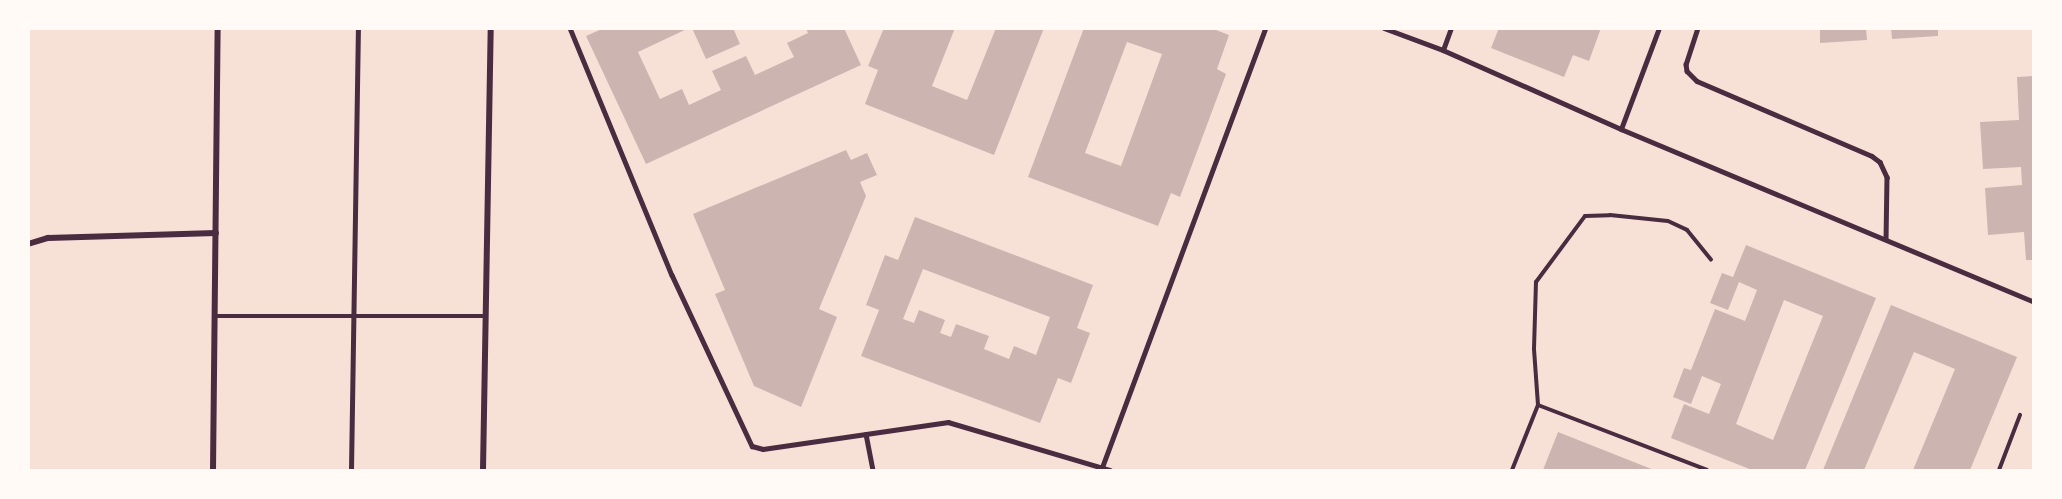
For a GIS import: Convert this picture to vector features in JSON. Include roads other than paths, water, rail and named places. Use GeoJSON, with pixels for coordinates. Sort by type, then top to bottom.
{"type":"FeatureCollection","features":[{"type":"Feature","properties":{"kind":"street"},"geometry":{"type":"LineString","coordinates":[[213,471],[218,28]]}},
{"type":"Feature","properties":{"kind":"street"},"geometry":{"type":"LineString","coordinates":[[483,471],[491,28]]}},
{"type":"Feature","properties":{"kind":"street"},"geometry":{"type":"LineString","coordinates":[[28,244],[48,238],[216,233]]}},
{"type":"Feature","properties":{"kind":"lane"},"geometry":{"type":"LineString","coordinates":[[351,471],[357,28]]}},
{"type":"Feature","properties":{"kind":"lane"},"geometry":{"type":"LineString","coordinates":[[570,28],[672,275],[752,446],[763,449],[948,422],[1110,471]]}},
{"type":"Feature","properties":{"kind":"lane"},"geometry":{"type":"LineString","coordinates":[[1101,469],[1265,28]]}},
{"type":"Feature","properties":{"kind":"lane"},"geometry":{"type":"LineString","coordinates":[[1384,28],[1443,50],[1621,129],[1886,238],[2034,302]]}},
{"type":"Feature","properties":{"kind":"lane"},"geometry":{"type":"LineString","coordinates":[[1443,50],[1451,28]]}},
{"type":"Feature","properties":{"kind":"lane"},"geometry":{"type":"LineString","coordinates":[[1621,129],[1659,28]]}},
{"type":"Feature","properties":{"kind":"lane"},"geometry":{"type":"LineString","coordinates":[[1698,28],[1686,64],[1687,71],[1697,81],[1872,156],[1880,162],[1887,177],[1886,238]]}},
{"type":"Feature","properties":{"kind":"lane"},"geometry":{"type":"LineString","coordinates":[[215,316],[486,316]]}},
{"type":"Feature","properties":{"kind":"lane"},"geometry":{"type":"LineString","coordinates":[[866,434],[873,471]]}}]}
